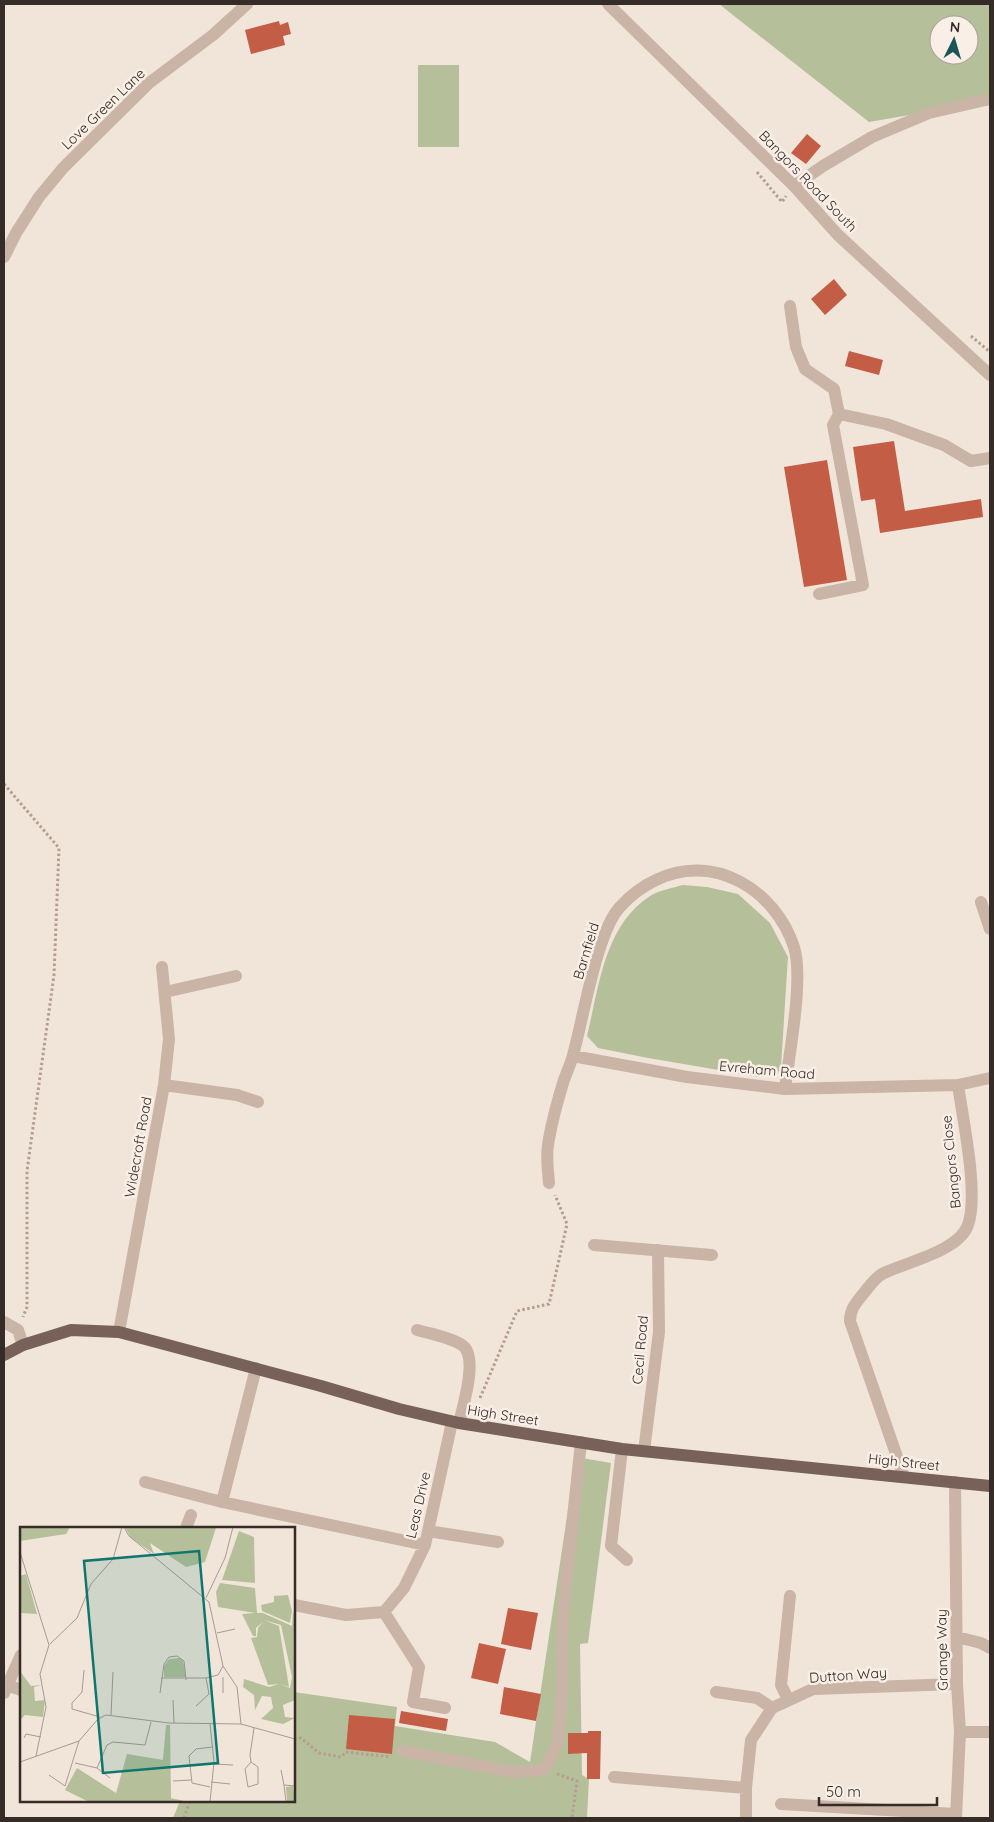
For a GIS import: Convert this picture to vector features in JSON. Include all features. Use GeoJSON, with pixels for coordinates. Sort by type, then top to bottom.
{"type":"FeatureCollection","features":[{"type":"Feature","properties":{"kind":"main road","name":"High Street"},"geometry":{"type":"LineString","coordinates":[[4,1355],[23,1345],[71,1330],[119,1332],[455,1422],[622,1449],[990,1486]]}},
{"type":"Feature","properties":{"kind":"street","name":"Love Green Lane"},"geometry":{"type":"LineString","coordinates":[[4,257],[16,233],[40,197],[63,168],[149,83],[213,35],[247,4]]}},
{"type":"Feature","properties":{"kind":"street","name":"Bangors Road South"},"geometry":{"type":"LineString","coordinates":[[608,4],[794,186],[838,236],[990,375]]}},
{"type":"Feature","properties":{"kind":"street"},"geometry":{"type":"LineString","coordinates":[[794,186],[823,166],[872,137],[929,113],[990,99]]}},
{"type":"Feature","properties":{"kind":"street"},"geometry":{"type":"LineString","coordinates":[[790,306],[796,347],[805,369],[834,389],[839,414],[833,425],[863,585],[819,594]]}},
{"type":"Feature","properties":{"kind":"street"},"geometry":{"type":"LineString","coordinates":[[839,414],[886,424],[903,430],[944,445],[971,461],[990,458]]}},
{"type":"Feature","properties":{"kind":"street","name":"Barnfield"},"geometry":{"type":"LineString","coordinates":[[548,1183],[547,1147],[604,936],[618,908],[656,880],[678,873],[696,871],[724,874],[743,882],[760,895],[773,907],[783,923],[794,947],[797,969],[795,1003],[784,1090]]}},
{"type":"Feature","properties":{"kind":"street"},"geometry":{"type":"LineString","coordinates":[[981,902],[990,929]]}},
{"type":"Feature","properties":{"kind":"street","name":"Widecroft Road"},"geometry":{"type":"LineString","coordinates":[[119,1332],[164,1085],[169,1039],[162,967]]}},
{"type":"Feature","properties":{"kind":"street"},"geometry":{"type":"LineString","coordinates":[[165,992],[236,976]]}},
{"type":"Feature","properties":{"kind":"street","name":"Evreham Road"},"geometry":{"type":"LineString","coordinates":[[573,1056],[687,1077],[784,1090],[958,1085],[990,1078]]}},
{"type":"Feature","properties":{"kind":"street"},"geometry":{"type":"LineString","coordinates":[[164,1085],[236,1095],[258,1102]]}},
{"type":"Feature","properties":{"kind":"street","name":"Bangors Close"},"geometry":{"type":"LineString","coordinates":[[904,1477],[850,1321],[850,1313],[856,1302],[882,1274],[945,1248],[968,1228],[971,1215],[971,1181],[958,1085]]}},
{"type":"Feature","properties":{"kind":"street"},"geometry":{"type":"LineString","coordinates":[[594,1245],[712,1255]]}},
{"type":"Feature","properties":{"kind":"street","name":"Cecil Road"},"geometry":{"type":"LineString","coordinates":[[644,1451],[659,1332],[658,1250]]}},
{"type":"Feature","properties":{"kind":"street"},"geometry":{"type":"LineString","coordinates":[[4,1322],[18,1330],[23,1345]]}},
{"type":"Feature","properties":{"kind":"street","name":"Leas Drive"},"geometry":{"type":"LineString","coordinates":[[384,1612],[404,1588],[425,1545],[455,1422],[468,1384],[470,1356],[468,1349],[454,1340],[418,1330]]}},
{"type":"Feature","properties":{"kind":"street"},"geometry":{"type":"LineString","coordinates":[[222,1502],[256,1368]]}},
{"type":"Feature","properties":{"kind":"street"},"geometry":{"type":"LineString","coordinates":[[399,1754],[514,1772],[544,1770],[558,1743],[562,1696],[563,1612],[581,1442]]}},
{"type":"Feature","properties":{"kind":"street"},"geometry":{"type":"LineString","coordinates":[[622,1449],[611,1546],[627,1560]]}},
{"type":"Feature","properties":{"kind":"street"},"geometry":{"type":"LineString","coordinates":[[145,1482],[222,1502],[425,1545]]}},
{"type":"Feature","properties":{"kind":"street","name":"Grange Way"},"geometry":{"type":"LineString","coordinates":[[956,1482],[957,1684],[960,1732],[956,1816]]}},
{"type":"Feature","properties":{"kind":"street"},"geometry":{"type":"LineString","coordinates":[[186,1527],[191,1514]]}},
{"type":"Feature","properties":{"kind":"street"},"geometry":{"type":"LineString","coordinates":[[428,1532],[498,1542]]}},
{"type":"Feature","properties":{"kind":"street"},"geometry":{"type":"LineString","coordinates":[[788,1699],[782,1684],[790,1596]]}},
{"type":"Feature","properties":{"kind":"street"},"geometry":{"type":"LineString","coordinates":[[295,1605],[346,1615],[384,1612],[418,1667],[413,1702],[445,1708]]}},
{"type":"Feature","properties":{"kind":"street"},"geometry":{"type":"LineString","coordinates":[[957,1637],[981,1643],[990,1648]]}},
{"type":"Feature","properties":{"kind":"street"},"geometry":{"type":"LineString","coordinates":[[20,1657],[6,1689],[20,1690]]}},
{"type":"Feature","properties":{"kind":"street","name":"Dutton Way"},"geometry":{"type":"LineString","coordinates":[[746,1818],[746,1788],[751,1740],[772,1708],[813,1689],[957,1684]]}},
{"type":"Feature","properties":{"kind":"street"},"geometry":{"type":"LineString","coordinates":[[716,1692],[757,1698],[772,1708]]}},
{"type":"Feature","properties":{"kind":"street"},"geometry":{"type":"LineString","coordinates":[[960,1732],[990,1732]]}},
{"type":"Feature","properties":{"kind":"street"},"geometry":{"type":"LineString","coordinates":[[614,1778],[746,1788]]}},
{"type":"Feature","properties":{"kind":"street"},"geometry":{"type":"LineString","coordinates":[[781,1804],[956,1816]]}},
{"type":"Feature","properties":{"kind":"path"},"geometry":{"type":"LineString","coordinates":[[4,784],[59,848],[54,975],[27,1171],[28,1308]]}},
{"type":"Feature","properties":{"kind":"path"},"geometry":{"type":"LineString","coordinates":[[477,1406],[517,1311],[549,1304],[567,1224],[561,1207]]}},
{"type":"Feature","properties":{"kind":"path"},"geometry":{"type":"LineString","coordinates":[[295,1739],[301,1738],[309,1747],[319,1753],[341,1757],[346,1752],[399,1754]]}},
{"type":"Feature","properties":{"kind":"path"},"geometry":{"type":"LineString","coordinates":[[544,1770],[577,1781],[572,1818]]}},
{"type":"Feature","properties":{"kind":"path"},"geometry":{"type":"LineString","coordinates":[[184,1818],[190,1802]]}},
{"type":"Feature","properties":{"kind":"green space"},"geometry":{"type":"Polygon","coordinates":[[[719,4],[990,4],[990,101],[869,122],[719,4]]]}},
{"type":"Feature","properties":{"kind":"green space"},"geometry":{"type":"Polygon","coordinates":[[[418,65],[459,65],[459,147],[418,147],[418,65]]]}},
{"type":"Feature","properties":{"kind":"green space"},"geometry":{"type":"Polygon","coordinates":[[[683,885],[707,887],[738,894],[770,923],[788,957],[781,1067],[777,1075],[760,1077],[598,1048],[587,1036],[600,978],[613,941],[622,924],[650,896],[683,885]]]}},
{"type":"Feature","properties":{"kind":"green space"},"geometry":{"type":"Polygon","coordinates":[[[576,1457],[611,1463],[588,1643],[580,1644],[582,1775],[589,1779],[587,1818],[173,1818],[180,1802],[295,1802],[295,1692],[397,1707],[395,1726],[495,1742],[530,1762],[576,1457]]]}},
{"type":"Feature","properties":{"kind":"building"},"geometry":{"type":"Polygon","coordinates":[[[279,21],[280,25],[288,22],[291,34],[283,36],[285,45],[251,54],[245,30],[279,21]]]}},
{"type":"Feature","properties":{"kind":"building"},"geometry":{"type":"Polygon","coordinates":[[[807,134],[821,146],[806,164],[791,153],[807,134]]]}},
{"type":"Feature","properties":{"kind":"building"},"geometry":{"type":"Polygon","coordinates":[[[834,279],[847,295],[825,315],[811,299],[834,279]]]}},
{"type":"Feature","properties":{"kind":"building"},"geometry":{"type":"Polygon","coordinates":[[[849,351],[883,360],[879,375],[845,366],[849,351]]]}},
{"type":"Feature","properties":{"kind":"building"},"geometry":{"type":"Polygon","coordinates":[[[894,441],[905,511],[981,499],[983,517],[880,533],[875,499],[861,501],[853,447],[894,441]]]}},
{"type":"Feature","properties":{"kind":"building"},"geometry":{"type":"Polygon","coordinates":[[[827,460],[847,580],[804,587],[784,467],[827,460]]]}},
{"type":"Feature","properties":{"kind":"building"},"geometry":{"type":"Polygon","coordinates":[[[508,1608],[538,1613],[531,1650],[501,1644],[508,1608]]]}},
{"type":"Feature","properties":{"kind":"building"},"geometry":{"type":"Polygon","coordinates":[[[479,1643],[506,1649],[498,1684],[471,1678],[479,1643]]]}},
{"type":"Feature","properties":{"kind":"building"},"geometry":{"type":"Polygon","coordinates":[[[504,1687],[541,1694],[536,1721],[500,1714],[504,1687]]]}},
{"type":"Feature","properties":{"kind":"building"},"geometry":{"type":"Polygon","coordinates":[[[401,1711],[448,1719],[446,1731],[399,1723],[401,1711]]]}},
{"type":"Feature","properties":{"kind":"building"},"geometry":{"type":"Polygon","coordinates":[[[349,1715],[395,1719],[392,1754],[346,1749],[349,1715]]]}},
{"type":"Feature","properties":{"kind":"building"},"geometry":{"type":"Polygon","coordinates":[[[588,1731],[601,1731],[600,1779],[587,1779],[587,1753],[568,1754],[568,1733],[588,1733],[588,1731]]]}}]}
